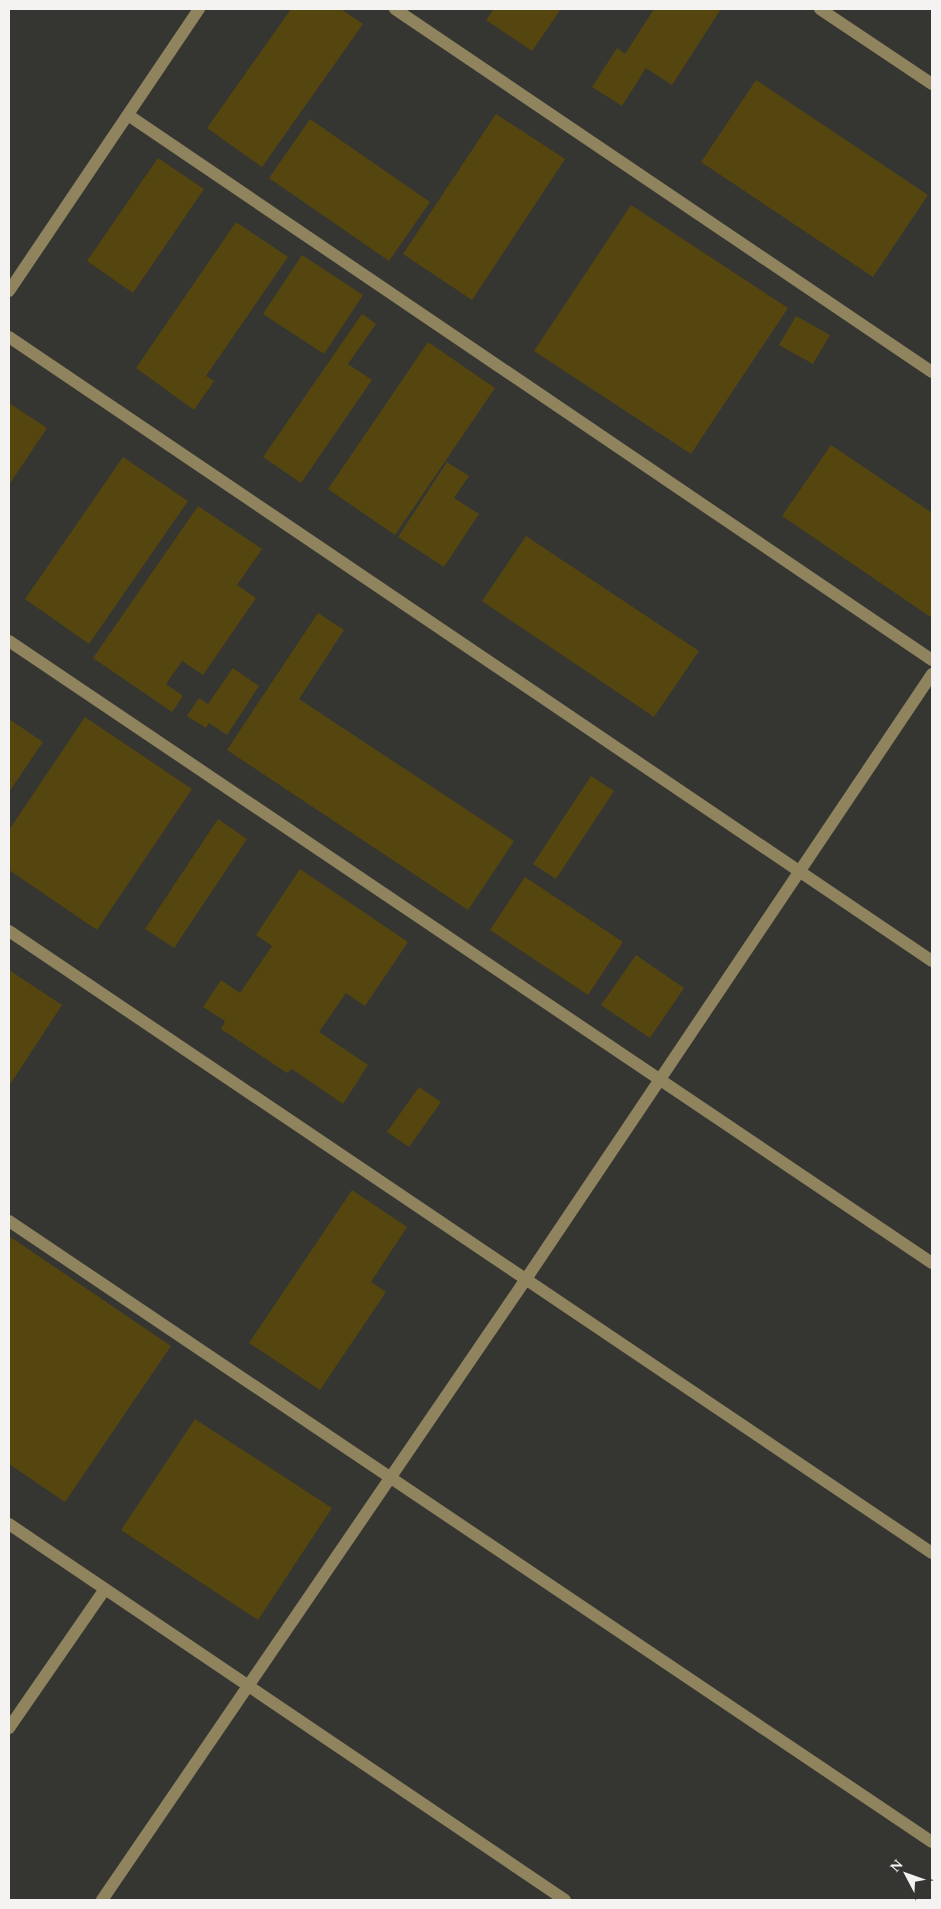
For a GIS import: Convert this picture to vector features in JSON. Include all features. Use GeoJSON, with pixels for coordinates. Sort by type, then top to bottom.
{"type":"FeatureCollection","features":[{"type":"Feature","properties":{"kind":"street"},"geometry":{"type":"LineString","coordinates":[[9,291],[199,9]]}},
{"type":"Feature","properties":{"kind":"street"},"geometry":{"type":"LineString","coordinates":[[395,9],[932,372]]}},
{"type":"Feature","properties":{"kind":"street"},"geometry":{"type":"LineString","coordinates":[[820,9],[932,84]]}},
{"type":"Feature","properties":{"kind":"street"},"geometry":{"type":"LineString","coordinates":[[128,115],[932,660]]}},
{"type":"Feature","properties":{"kind":"street"},"geometry":{"type":"LineString","coordinates":[[9,337],[932,961]]}},
{"type":"Feature","properties":{"kind":"street"},"geometry":{"type":"LineString","coordinates":[[9,641],[932,1263]]}},
{"type":"Feature","properties":{"kind":"street"},"geometry":{"type":"LineString","coordinates":[[102,1900],[526,1280],[932,674]]}},
{"type":"Feature","properties":{"kind":"street"},"geometry":{"type":"LineString","coordinates":[[9,931],[932,1553]]}},
{"type":"Feature","properties":{"kind":"street"},"geometry":{"type":"LineString","coordinates":[[9,1221],[932,1842]]}},
{"type":"Feature","properties":{"kind":"street"},"geometry":{"type":"LineString","coordinates":[[9,1524],[565,1900]]}},
{"type":"Feature","properties":{"kind":"street"},"geometry":{"type":"LineString","coordinates":[[9,1728],[105,1590]]}},
{"type":"Feature","properties":{"kind":"building"},"geometry":{"type":"Polygon","coordinates":[[[291,9],[341,9],[363,24],[262,167],[207,128],[291,9]]]}},
{"type":"Feature","properties":{"kind":"building"},"geometry":{"type":"Polygon","coordinates":[[[494,9],[561,9],[532,51],[486,20],[494,9]]]}},
{"type":"Feature","properties":{"kind":"building"},"geometry":{"type":"Polygon","coordinates":[[[654,9],[721,9],[672,85],[646,68],[622,106],[592,87],[617,48],[625,54],[654,9]]]}},
{"type":"Feature","properties":{"kind":"building"},"geometry":{"type":"Polygon","coordinates":[[[756,80],[928,195],[873,277],[701,162],[756,80]]]}},
{"type":"Feature","properties":{"kind":"building"},"geometry":{"type":"Polygon","coordinates":[[[496,114],[565,159],[472,300],[403,254],[496,114]]]}},
{"type":"Feature","properties":{"kind":"building"},"geometry":{"type":"Polygon","coordinates":[[[310,119],[430,202],[389,261],[269,178],[310,119]]]}},
{"type":"Feature","properties":{"kind":"building"},"geometry":{"type":"Polygon","coordinates":[[[158,158],[204,189],[133,293],[87,261],[158,158]]]}},
{"type":"Feature","properties":{"kind":"building"},"geometry":{"type":"Polygon","coordinates":[[[631,205],[788,308],[691,454],[534,351],[631,205]]]}},
{"type":"Feature","properties":{"kind":"building"},"geometry":{"type":"Polygon","coordinates":[[[236,222],[288,257],[206,376],[214,381],[194,410],[136,368],[236,222]]]}},
{"type":"Feature","properties":{"kind":"building"},"geometry":{"type":"Polygon","coordinates":[[[302,255],[363,295],[324,354],[263,314],[302,255]]]}},
{"type":"Feature","properties":{"kind":"building"},"geometry":{"type":"Polygon","coordinates":[[[362,314],[376,324],[348,364],[372,380],[301,483],[263,457],[362,314]]]}},
{"type":"Feature","properties":{"kind":"building"},"geometry":{"type":"Polygon","coordinates":[[[796,316],[830,335],[813,364],[779,345],[796,316]]]}},
{"type":"Feature","properties":{"kind":"building"},"geometry":{"type":"Polygon","coordinates":[[[428,342],[495,388],[395,535],[328,489],[428,342]]]}},
{"type":"Feature","properties":{"kind":"building"},"geometry":{"type":"Polygon","coordinates":[[[9,403],[47,428],[9,485],[9,403]]]}},
{"type":"Feature","properties":{"kind":"building"},"geometry":{"type":"Polygon","coordinates":[[[831,445],[932,513],[932,618],[782,516],[831,445]]]}},
{"type":"Feature","properties":{"kind":"building"},"geometry":{"type":"Polygon","coordinates":[[[123,457],[188,501],[89,644],[25,599],[123,457]]]}},
{"type":"Feature","properties":{"kind":"building"},"geometry":{"type":"Polygon","coordinates":[[[447,462],[469,476],[454,498],[479,514],[444,567],[398,537],[447,462]]]}},
{"type":"Feature","properties":{"kind":"building"},"geometry":{"type":"Polygon","coordinates":[[[198,506],[262,549],[237,585],[256,598],[203,675],[182,661],[166,684],[183,696],[172,712],[93,658],[198,506]]]}},
{"type":"Feature","properties":{"kind":"building"},"geometry":{"type":"Polygon","coordinates":[[[526,536],[699,651],[654,717],[482,601],[526,536]]]}},
{"type":"Feature","properties":{"kind":"building"},"geometry":{"type":"Polygon","coordinates":[[[318,613],[344,630],[299,699],[514,841],[468,910],[227,750],[318,613]]]}},
{"type":"Feature","properties":{"kind":"building"},"geometry":{"type":"Polygon","coordinates":[[[233,668],[259,686],[227,735],[209,723],[206,728],[187,716],[199,698],[208,704],[233,668]]]}},
{"type":"Feature","properties":{"kind":"building"},"geometry":{"type":"Polygon","coordinates":[[[85,717],[192,789],[97,930],[9,870],[9,830],[85,717]]]}},
{"type":"Feature","properties":{"kind":"building"},"geometry":{"type":"Polygon","coordinates":[[[9,719],[43,742],[9,792],[9,719]]]}},
{"type":"Feature","properties":{"kind":"building"},"geometry":{"type":"Polygon","coordinates":[[[591,776],[614,791],[556,879],[533,864],[591,776]]]}},
{"type":"Feature","properties":{"kind":"building"},"geometry":{"type":"Polygon","coordinates":[[[218,819],[247,839],[174,948],[145,929],[218,819]]]}},
{"type":"Feature","properties":{"kind":"building"},"geometry":{"type":"Polygon","coordinates":[[[300,869],[408,942],[365,1006],[346,993],[319,1032],[368,1065],[343,1104],[292,1069],[287,1073],[221,1029],[225,1021],[203,1007],[221,980],[240,993],[272,946],[256,935],[300,869]]]}},
{"type":"Feature","properties":{"kind":"building"},"geometry":{"type":"Polygon","coordinates":[[[525,877],[623,942],[588,995],[490,930],[525,877]]]}},
{"type":"Feature","properties":{"kind":"building"},"geometry":{"type":"Polygon","coordinates":[[[636,955],[684,988],[650,1038],[601,1005],[636,955]]]}},
{"type":"Feature","properties":{"kind":"building"},"geometry":{"type":"Polygon","coordinates":[[[9,970],[62,1005],[9,1086],[9,970]]]}},
{"type":"Feature","properties":{"kind":"building"},"geometry":{"type":"Polygon","coordinates":[[[419,1087],[441,1102],[409,1147],[387,1132],[419,1087]]]}},
{"type":"Feature","properties":{"kind":"building"},"geometry":{"type":"Polygon","coordinates":[[[352,1190],[407,1227],[371,1282],[386,1292],[320,1390],[249,1343],[352,1190]]]}},
{"type":"Feature","properties":{"kind":"building"},"geometry":{"type":"Polygon","coordinates":[[[9,1236],[171,1346],[65,1502],[9,1464],[9,1236]]]}},
{"type":"Feature","properties":{"kind":"building"},"geometry":{"type":"Polygon","coordinates":[[[195,1419],[332,1508],[258,1620],[121,1530],[195,1419]]]}}]}
